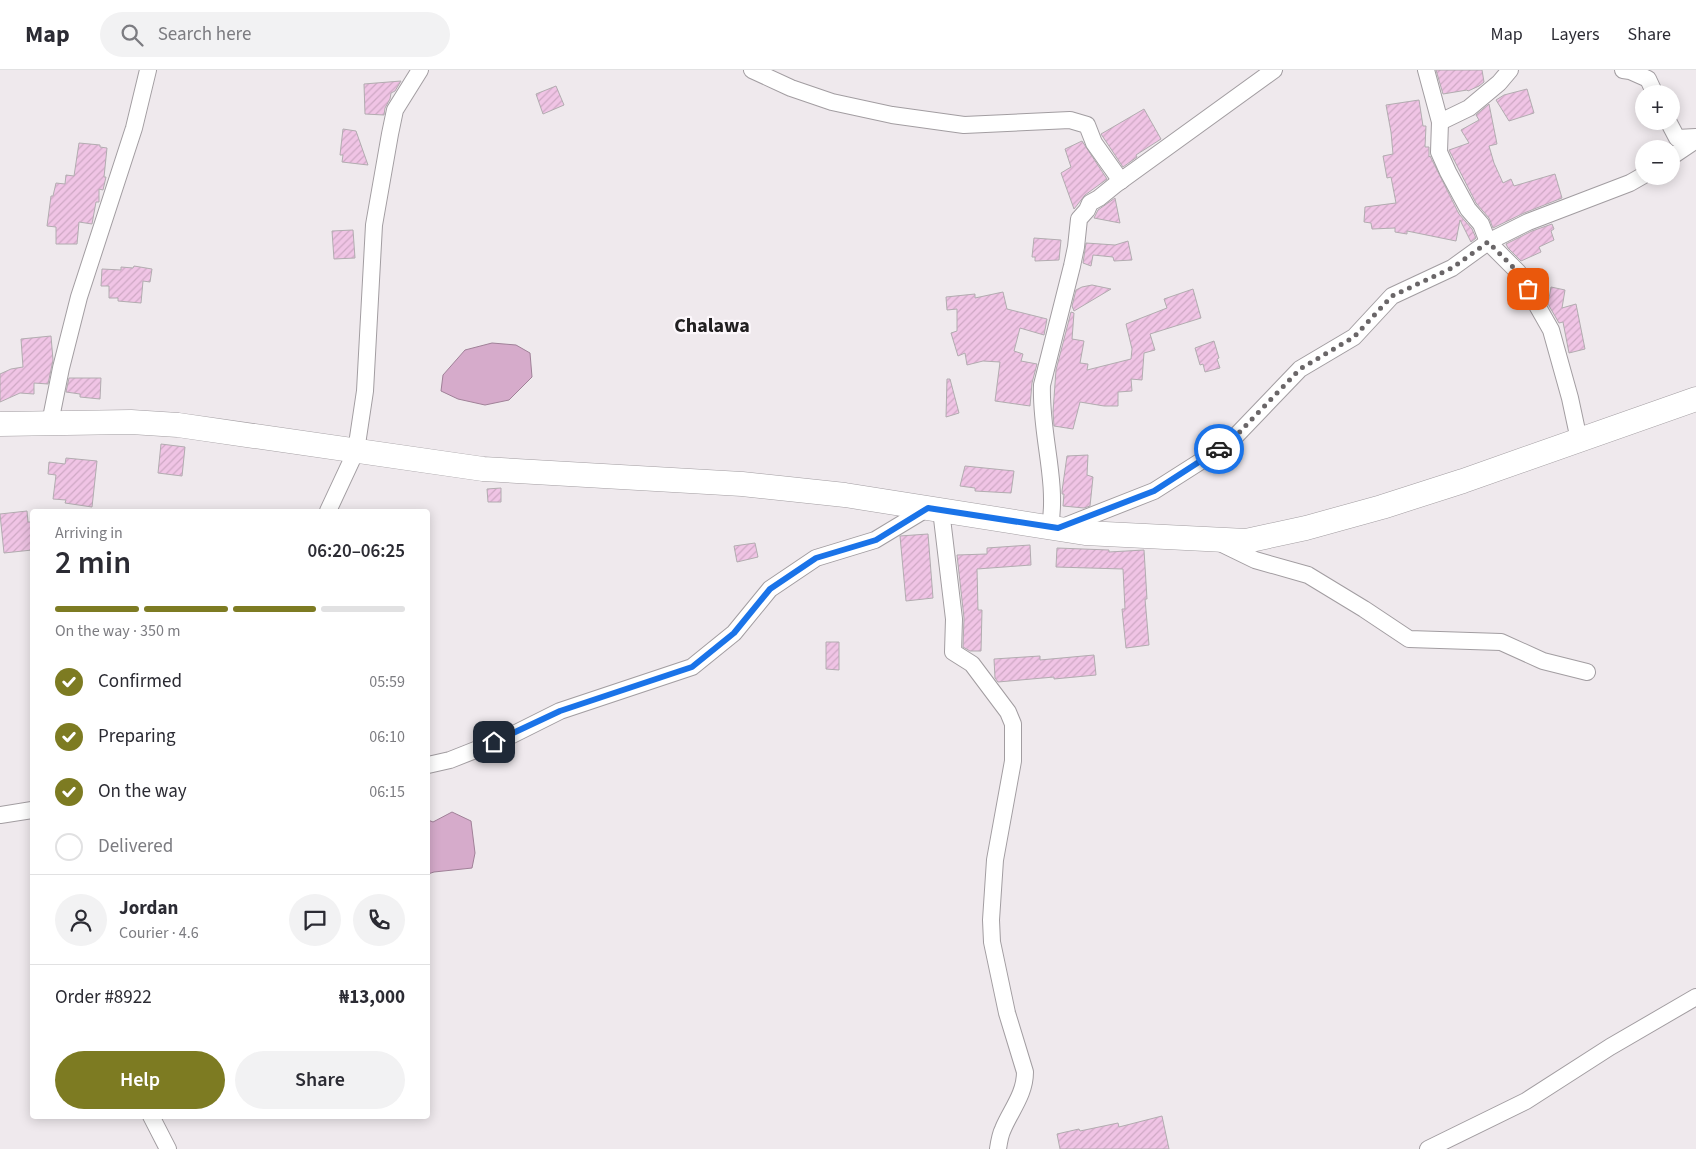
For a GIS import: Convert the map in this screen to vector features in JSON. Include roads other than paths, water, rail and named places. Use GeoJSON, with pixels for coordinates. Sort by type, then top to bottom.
{"type":"FeatureCollection","features":[{"type":"Feature","properties":{"kind":"street"},"geometry":{"type":"LineString","coordinates":[[50,423],[61,368],[79,297],[131,137],[148,70]]}},
{"type":"Feature","properties":{"kind":"street"},"geometry":{"type":"LineString","coordinates":[[329,509],[356,451],[365,391],[374,225],[395,110],[420,70]]}},
{"type":"Feature","properties":{"kind":"street"},"geometry":{"type":"LineString","coordinates":[[752,70],[791,88],[832,102],[892,115],[964,125],[1070,120],[1087,126],[1094,143],[1121,181]]}},
{"type":"Feature","properties":{"kind":"street"},"geometry":{"type":"LineString","coordinates":[[1054,528],[1052,490],[1041,400],[1042,385],[1074,256],[1079,219],[1090,203],[1274,70]]}},
{"type":"Feature","properties":{"kind":"street"},"geometry":{"type":"LineString","coordinates":[[1426,70],[1440,122],[1439,152],[1468,209],[1481,224],[1488,242],[1518,272],[1551,330],[1570,398],[1579,440]]}},
{"type":"Feature","properties":{"kind":"street"},"geometry":{"type":"LineString","coordinates":[[1440,122],[1469,108],[1499,83],[1510,70]]}},
{"type":"Feature","properties":{"kind":"street"},"geometry":{"type":"LineString","coordinates":[[1623,70],[1648,79],[1651,85]]}},
{"type":"Feature","properties":{"kind":"street"},"geometry":{"type":"LineString","coordinates":[[1673,130],[1677,138],[1696,138]]}},
{"type":"Feature","properties":{"kind":"street"},"geometry":{"type":"LineString","coordinates":[[1680,150],[1696,138]]}},
{"type":"Feature","properties":{"kind":"street"},"geometry":{"type":"LineString","coordinates":[[1054,528],[1154,491],[1220,449],[1230,442],[1300,369],[1354,337],[1392,296],[1452,268],[1488,242],[1544,214],[1635,180]]}},
{"type":"Feature","properties":{"kind":"street"},"geometry":{"type":"LineString","coordinates":[[0,424],[131,422],[178,425],[483,469],[742,484],[845,495],[1085,533],[1246,541],[1265,538],[1382,507],[1696,399]]}},
{"type":"Feature","properties":{"kind":"street"},"geometry":{"type":"LineString","coordinates":[[430,765],[450,760],[508,737],[560,711],[692,667],[734,633],[770,589],[816,558],[876,540],[934,509]]}},
{"type":"Feature","properties":{"kind":"street"},"geometry":{"type":"LineString","coordinates":[[934,509],[954,619],[953,652],[972,664],[1008,712],[1013,724],[1013,761],[996,860],[992,934],[1007,1013],[1025,1072],[1025,1082],[1022,1092],[1002,1131],[998,1149]]}},
{"type":"Feature","properties":{"kind":"street"},"geometry":{"type":"LineString","coordinates":[[1213,540],[1255,560],[1308,575],[1409,639],[1501,642],[1543,661],[1587,672]]}},
{"type":"Feature","properties":{"kind":"street"},"geometry":{"type":"LineString","coordinates":[[0,815],[30,810]]}},
{"type":"Feature","properties":{"kind":"street"},"geometry":{"type":"LineString","coordinates":[[1428,1149],[1526,1101],[1610,1047],[1696,997]]}},
{"type":"Feature","properties":{"kind":"street"},"geometry":{"type":"LineString","coordinates":[[153,1119],[168,1149]]}},
{"type":"Feature","properties":{"kind":"district","name":"Chalawa"},"geometry":{"type":"Point","coordinates":[712,325]}}]}
